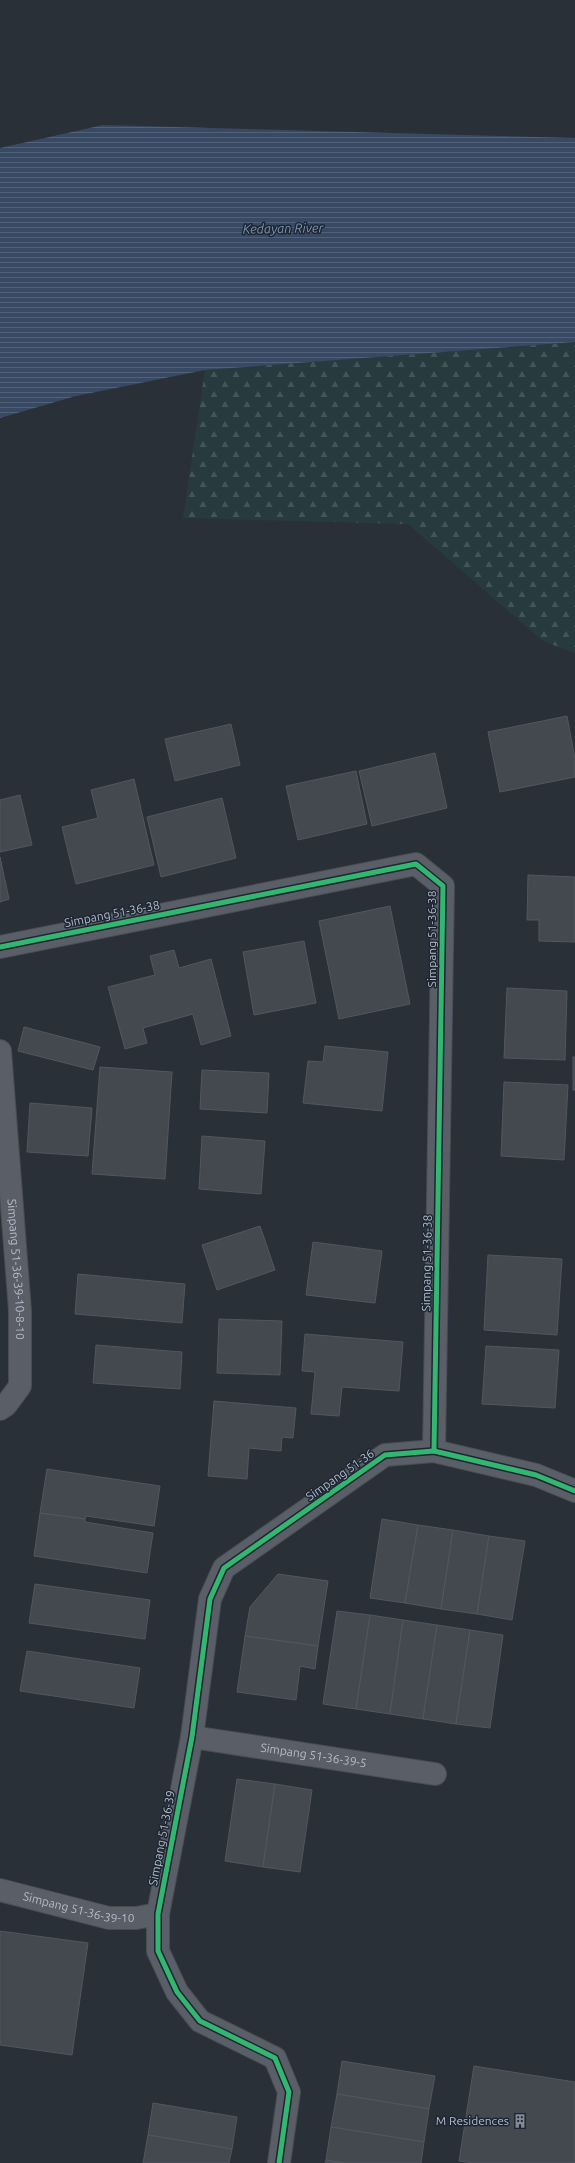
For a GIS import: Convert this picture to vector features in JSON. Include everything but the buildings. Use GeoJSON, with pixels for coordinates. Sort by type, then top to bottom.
{"type":"FeatureCollection","features":[{"type":"Feature","properties":{"kind":"street","name":"Simpang 51-36-38"},"geometry":{"type":"LineString","coordinates":[[0,947],[416,864],[443,886],[434,1451]]}},
{"type":"Feature","properties":{"kind":"street","name":"Simpang 51-36-39-10-8-10"},"geometry":{"type":"LineString","coordinates":[[0,1051],[20,1319],[20,1386],[6,1405],[0,1409]]}},
{"type":"Feature","properties":{"kind":"street","name":"Simpang 51-36"},"geometry":{"type":"LineString","coordinates":[[224,1568],[385,1455],[434,1451],[536,1475],[575,1491]]}},
{"type":"Feature","properties":{"kind":"street","name":"Simpang 51-36-39"},"geometry":{"type":"LineString","coordinates":[[224,1568],[210,1599],[192,1737],[158,1914],[158,1951],[177,1992],[200,2021],[276,2058],[290,2092],[279,2163]]}},
{"type":"Feature","properties":{"kind":"street","name":"Simpang 51-36-39-5"},"geometry":{"type":"LineString","coordinates":[[192,1737],[435,1774]]}},
{"type":"Feature","properties":{"kind":"street","name":"Simpang 51-36-39-10"},"geometry":{"type":"LineString","coordinates":[[0,1890],[108,1918],[136,1918],[158,1914]]}},
{"type":"Feature","properties":{"kind":"green space"},"geometry":{"type":"Polygon","coordinates":[[[575,342],[575,653],[543,641],[408,524],[183,518],[205,370],[575,342]]]}},
{"type":"Feature","properties":{"kind":"water","name":"Kedayan River"},"geometry":{"type":"Polygon","coordinates":[[[103,125],[575,138],[575,342],[205,370],[76,396],[0,418],[0,148],[103,125]]]}},
{"type":"Feature","properties":{"kind":"cycle path"},"geometry":{"type":"LineString","coordinates":[[0,947],[416,864],[443,886],[434,1451]]}},
{"type":"Feature","properties":{"kind":"cycle path"},"geometry":{"type":"LineString","coordinates":[[279,2163],[289,2092],[275,2058],[200,2021],[177,1992],[158,1951],[158,1914],[192,1737],[210,1599],[224,1568],[385,1455],[434,1451],[536,1475],[575,1491]]}},
{"type":"Feature","properties":{"kind":"place","name":"M Residences"},"geometry":{"type":"Point","coordinates":[520,2121]}}]}
